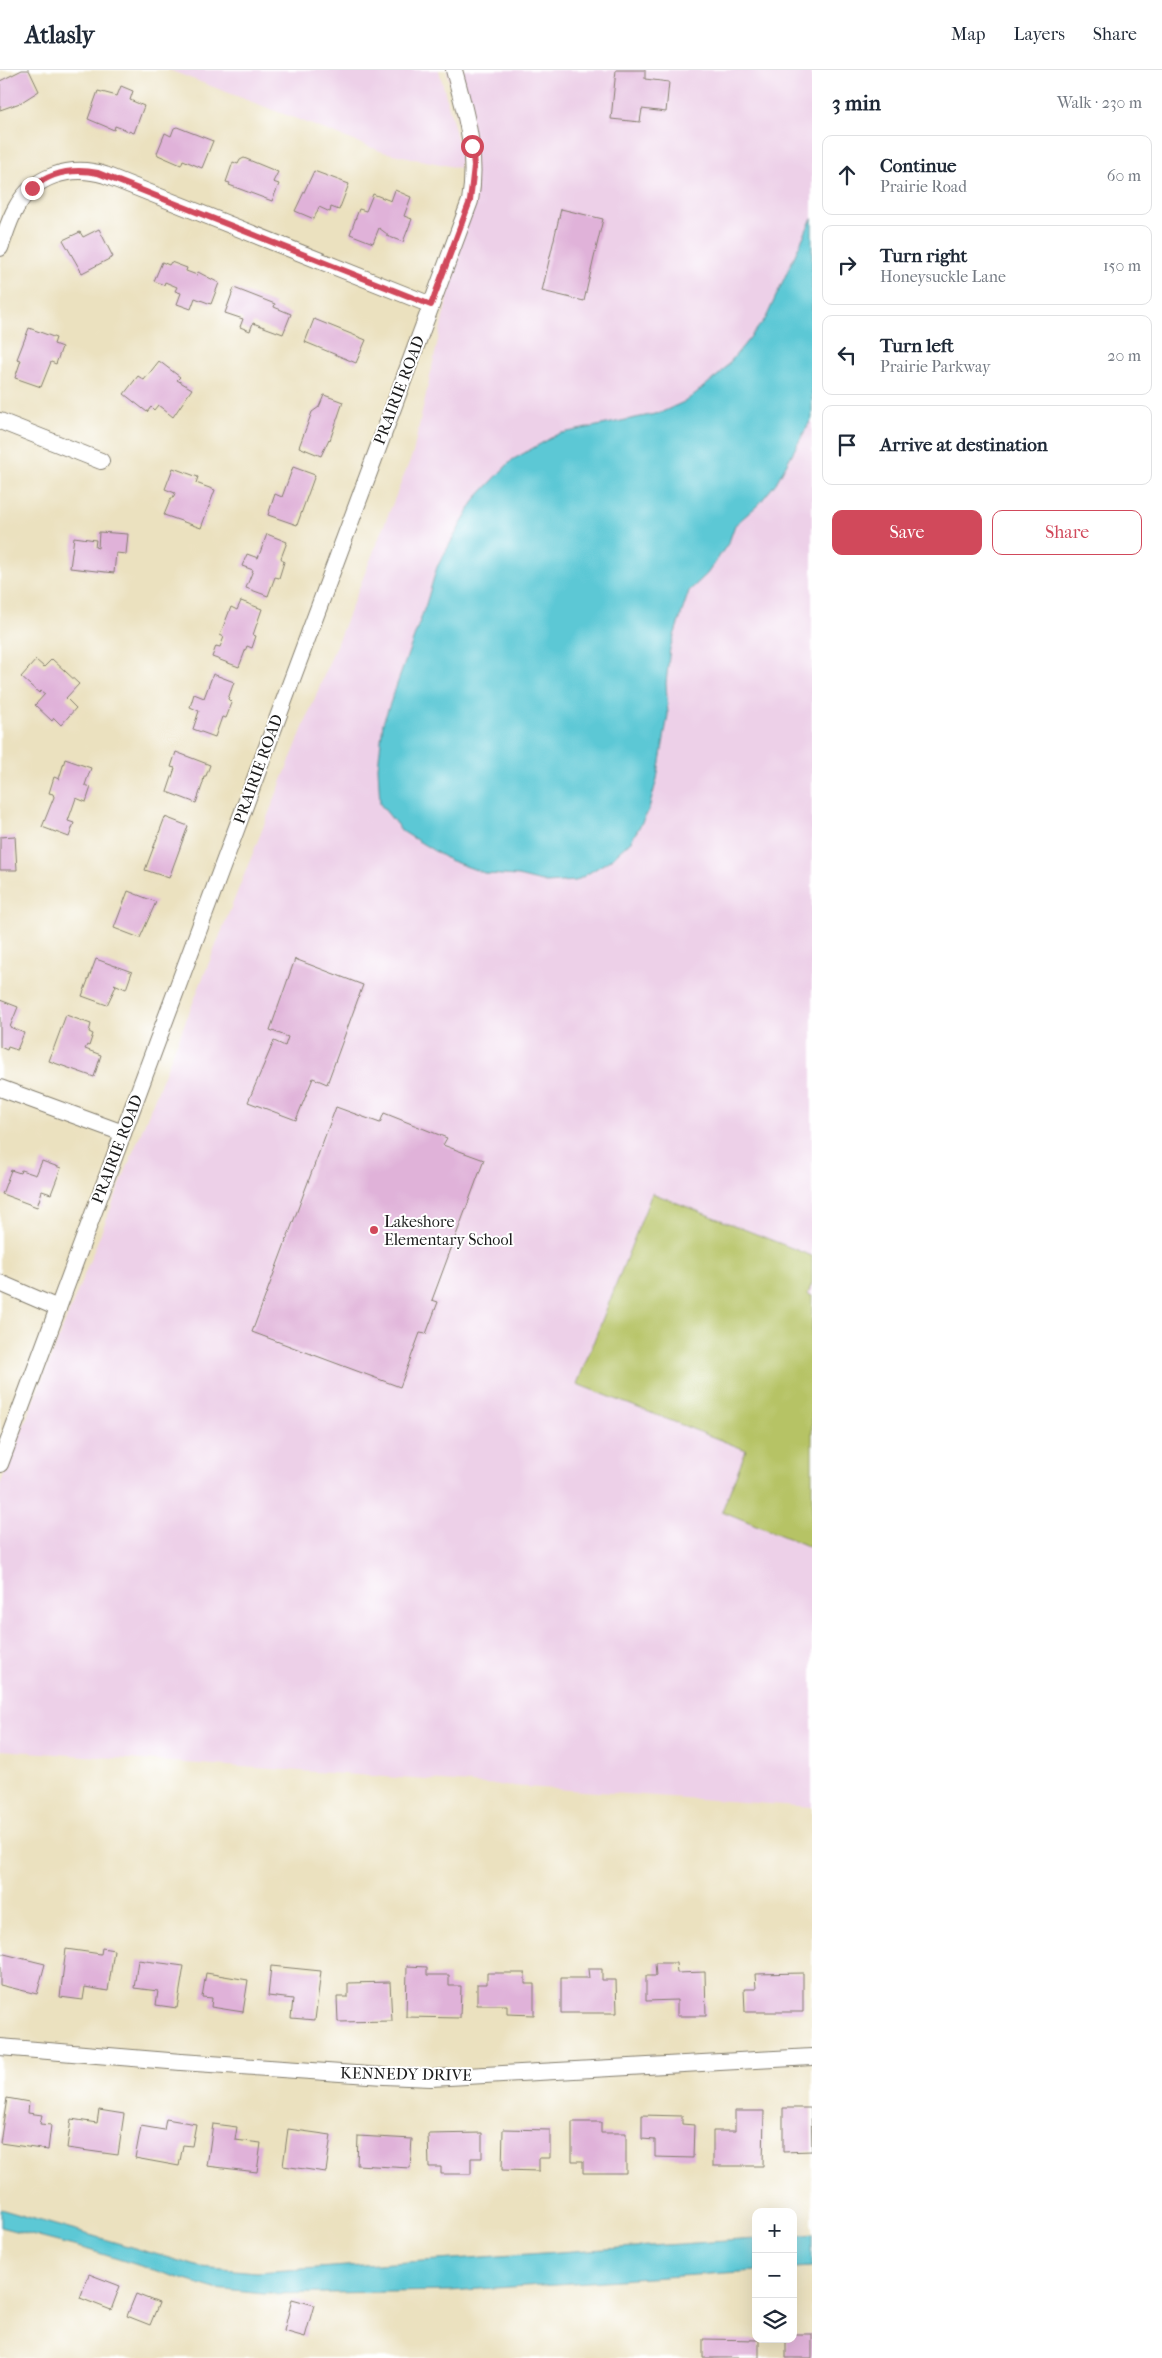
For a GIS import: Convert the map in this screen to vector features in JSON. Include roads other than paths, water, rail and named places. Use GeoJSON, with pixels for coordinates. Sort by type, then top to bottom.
{"type":"FeatureCollection","features":[{"type":"Feature","properties":{"kind":"street","name":"PRAIRIE ROAD"},"geometry":{"type":"LineString","coordinates":[[0,1464],[470,201],[472,187],[472,139],[454,70]]}},
{"type":"Feature","properties":{"kind":"street"},"geometry":{"type":"LineString","coordinates":[[0,248],[16,208],[28,192],[48,177],[83,170],[105,175],[431,305]]}},
{"type":"Feature","properties":{"kind":"street"},"geometry":{"type":"LineString","coordinates":[[0,421],[101,461]]}},
{"type":"Feature","properties":{"kind":"street"},"geometry":{"type":"LineString","coordinates":[[0,1088],[123,1133]]}},
{"type":"Feature","properties":{"kind":"street"},"geometry":{"type":"LineString","coordinates":[[0,1283],[58,1308]]}},
{"type":"Feature","properties":{"kind":"street","name":"KENNEDY DRIVE"},"geometry":{"type":"LineString","coordinates":[[0,2047],[200,2064],[431,2078],[812,2057]]}},
{"type":"Feature","properties":{"kind":"water"},"geometry":{"type":"Polygon","coordinates":[[[812,218],[812,418],[776,483],[759,504],[735,525],[729,542],[707,574],[689,591],[670,648],[666,683],[668,715],[657,779],[648,812],[631,841],[610,860],[576,881],[546,883],[518,876],[487,874],[449,860],[402,831],[380,804],[378,767],[383,723],[426,604],[437,567],[475,499],[512,460],[558,434],[660,413],[686,401],[721,373],[766,318],[812,218]]]}},
{"type":"Feature","properties":{"kind":"water"},"geometry":{"type":"Polygon","coordinates":[[[0,2209],[200,2267],[257,2272],[752,2239],[752,2271],[449,2291],[264,2294],[215,2289],[89,2250],[0,2227],[0,2209]]]}},
{"type":"Feature","properties":{"kind":"water"},"geometry":{"type":"Polygon","coordinates":[[[812,2234],[812,2267],[797,2268],[797,2236],[812,2234]]]}},
{"type":"Feature","properties":{"kind":"place","name":"Lakeshore Elementary School"},"geometry":{"type":"Point","coordinates":[374,1230]}}]}
